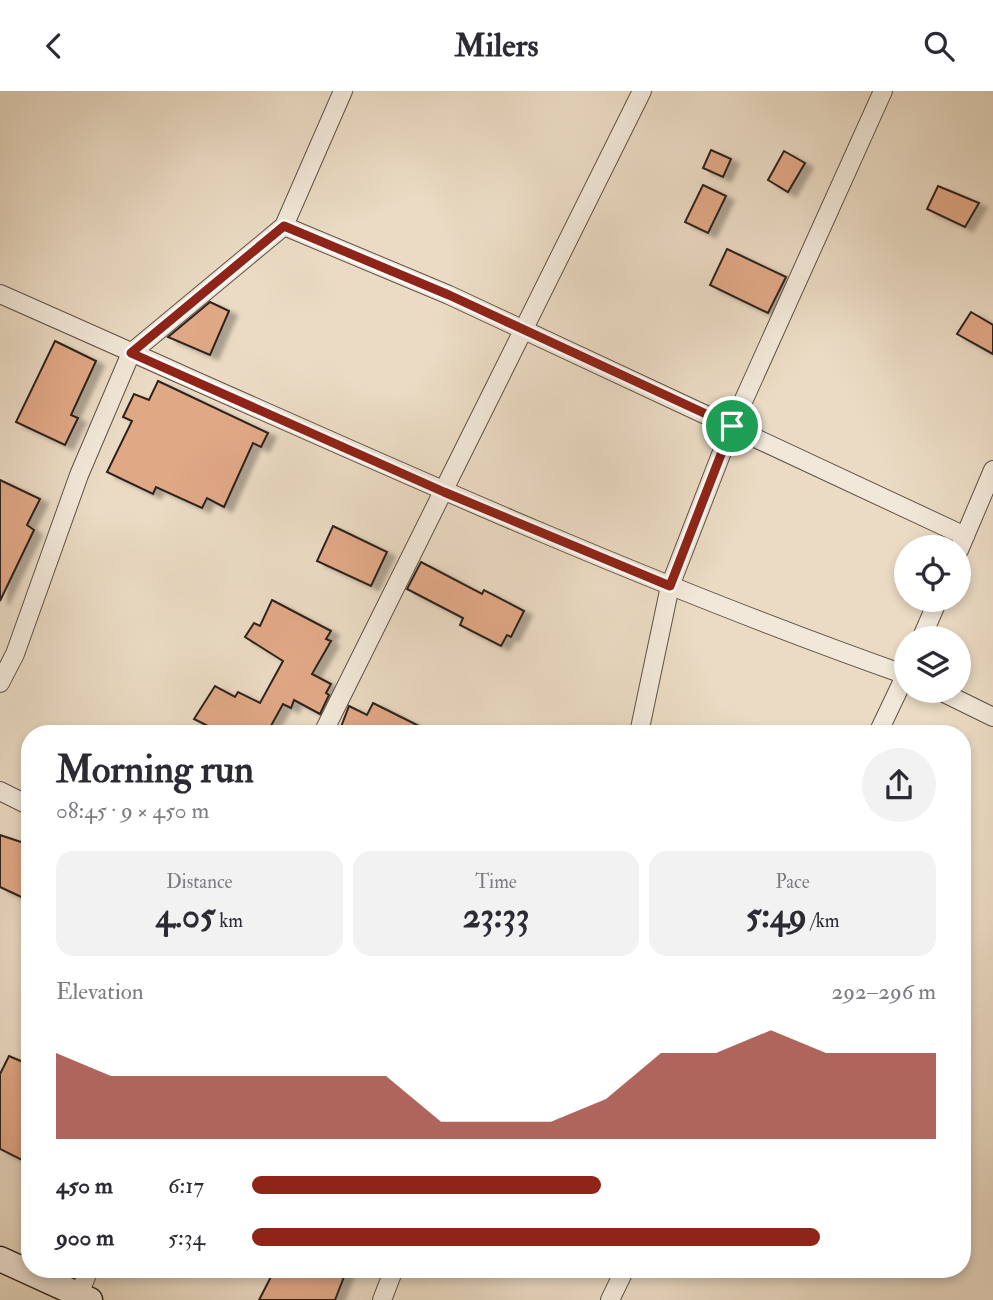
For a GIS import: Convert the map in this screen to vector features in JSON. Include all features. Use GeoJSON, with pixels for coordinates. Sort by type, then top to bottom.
{"type":"FeatureCollection","features":[{"type":"Feature","properties":{"kind":"street"},"geometry":{"type":"LineString","coordinates":[[0,683],[20,641],[79,475],[131,353],[284,226],[343,91]]}},
{"type":"Feature","properties":{"kind":"street"},"geometry":{"type":"LineString","coordinates":[[327,725],[642,91]]}},
{"type":"Feature","properties":{"kind":"street"},"geometry":{"type":"LineString","coordinates":[[641,725],[670,586],[732,426],[883,91]]}},
{"type":"Feature","properties":{"kind":"street"},"geometry":{"type":"LineString","coordinates":[[284,226],[525,330],[732,426],[946,535]]}},
{"type":"Feature","properties":{"kind":"street"},"geometry":{"type":"LineString","coordinates":[[0,293],[444,492],[670,586],[894,670]]}},
{"type":"Feature","properties":{"kind":"street"},"geometry":{"type":"LineString","coordinates":[[965,535],[993,470]]}},
{"type":"Feature","properties":{"kind":"street"},"geometry":{"type":"LineString","coordinates":[[882,725],[894,699]]}},
{"type":"Feature","properties":{"kind":"street"},"geometry":{"type":"LineString","coordinates":[[964,703],[993,717]]}},
{"type":"Feature","properties":{"kind":"street"},"geometry":{"type":"LineString","coordinates":[[0,791],[21,802]]}},
{"type":"Feature","properties":{"kind":"street"},"geometry":{"type":"LineString","coordinates":[[0,1259],[21,1269]]}},
{"type":"Feature","properties":{"kind":"street"},"geometry":{"type":"LineString","coordinates":[[41,1278],[84,1298],[87,1278]]}},
{"type":"Feature","properties":{"kind":"street"},"geometry":{"type":"LineString","coordinates":[[383,1300],[391,1278]]}},
{"type":"Feature","properties":{"kind":"street"},"geometry":{"type":"LineString","coordinates":[[610,1300],[621,1278]]}},
{"type":"Feature","properties":{"kind":"building"},"geometry":{"type":"Polygon","coordinates":[[[711,150],[731,159],[723,177],[703,168],[711,150]]]}},
{"type":"Feature","properties":{"kind":"building"},"geometry":{"type":"Polygon","coordinates":[[[784,151],[805,163],[788,192],[768,180],[784,151]]]}},
{"type":"Feature","properties":{"kind":"building"},"geometry":{"type":"Polygon","coordinates":[[[703,185],[726,196],[708,233],[685,222],[703,185]]]}},
{"type":"Feature","properties":{"kind":"building"},"geometry":{"type":"Polygon","coordinates":[[[938,186],[979,203],[965,227],[927,209],[938,186]]]}},
{"type":"Feature","properties":{"kind":"building"},"geometry":{"type":"Polygon","coordinates":[[[727,249],[786,277],[768,313],[710,285],[727,249]]]}},
{"type":"Feature","properties":{"kind":"building"},"geometry":{"type":"Polygon","coordinates":[[[210,302],[229,311],[210,355],[168,337],[210,302]]]}},
{"type":"Feature","properties":{"kind":"building"},"geometry":{"type":"Polygon","coordinates":[[[971,312],[993,325],[993,354],[957,334],[971,312]]]}},
{"type":"Feature","properties":{"kind":"building"},"geometry":{"type":"Polygon","coordinates":[[[55,341],[96,361],[71,415],[78,418],[65,445],[16,422],[55,341]]]}},
{"type":"Feature","properties":{"kind":"building"},"geometry":{"type":"Polygon","coordinates":[[[158,381],[268,433],[261,447],[253,443],[224,507],[207,498],[202,508],[156,487],[153,494],[107,472],[132,421],[123,417],[134,394],[149,400],[158,381]]]}},
{"type":"Feature","properties":{"kind":"building"},"geometry":{"type":"Polygon","coordinates":[[[0,480],[40,499],[27,525],[34,530],[0,601],[0,480]]]}},
{"type":"Feature","properties":{"kind":"building"},"geometry":{"type":"Polygon","coordinates":[[[333,526],[387,552],[371,586],[317,561],[333,526]]]}},
{"type":"Feature","properties":{"kind":"building"},"geometry":{"type":"Polygon","coordinates":[[[421,562],[482,594],[484,590],[524,611],[511,637],[507,635],[501,646],[460,625],[463,618],[407,589],[421,562]]]}},
{"type":"Feature","properties":{"kind":"building"},"geometry":{"type":"Polygon","coordinates":[[[272,600],[331,631],[326,639],[331,641],[312,674],[331,684],[320,714],[294,700],[291,708],[283,704],[271,725],[206,725],[194,719],[215,686],[235,697],[238,692],[260,703],[283,661],[245,637],[254,623],[260,626],[272,600]]]}},
{"type":"Feature","properties":{"kind":"building"},"geometry":{"type":"Polygon","coordinates":[[[373,703],[417,725],[342,725],[349,706],[367,715],[373,703]]]}},
{"type":"Feature","properties":{"kind":"building"},"geometry":{"type":"Polygon","coordinates":[[[0,835],[21,842],[21,897],[0,887],[0,835]]]}},
{"type":"Feature","properties":{"kind":"building"},"geometry":{"type":"Polygon","coordinates":[[[9,1056],[21,1061],[21,1160],[0,1149],[0,1074],[9,1056]]]}},
{"type":"Feature","properties":{"kind":"building"},"geometry":{"type":"Polygon","coordinates":[[[270,1278],[344,1278],[335,1300],[259,1300],[270,1278]]]}},
{"type":"Feature","properties":{"kind":"route"},"geometry":{"type":"LineString","coordinates":[[284,226],[449,295],[732,426],[670,586],[444,492],[131,353],[284,226]]}}]}
